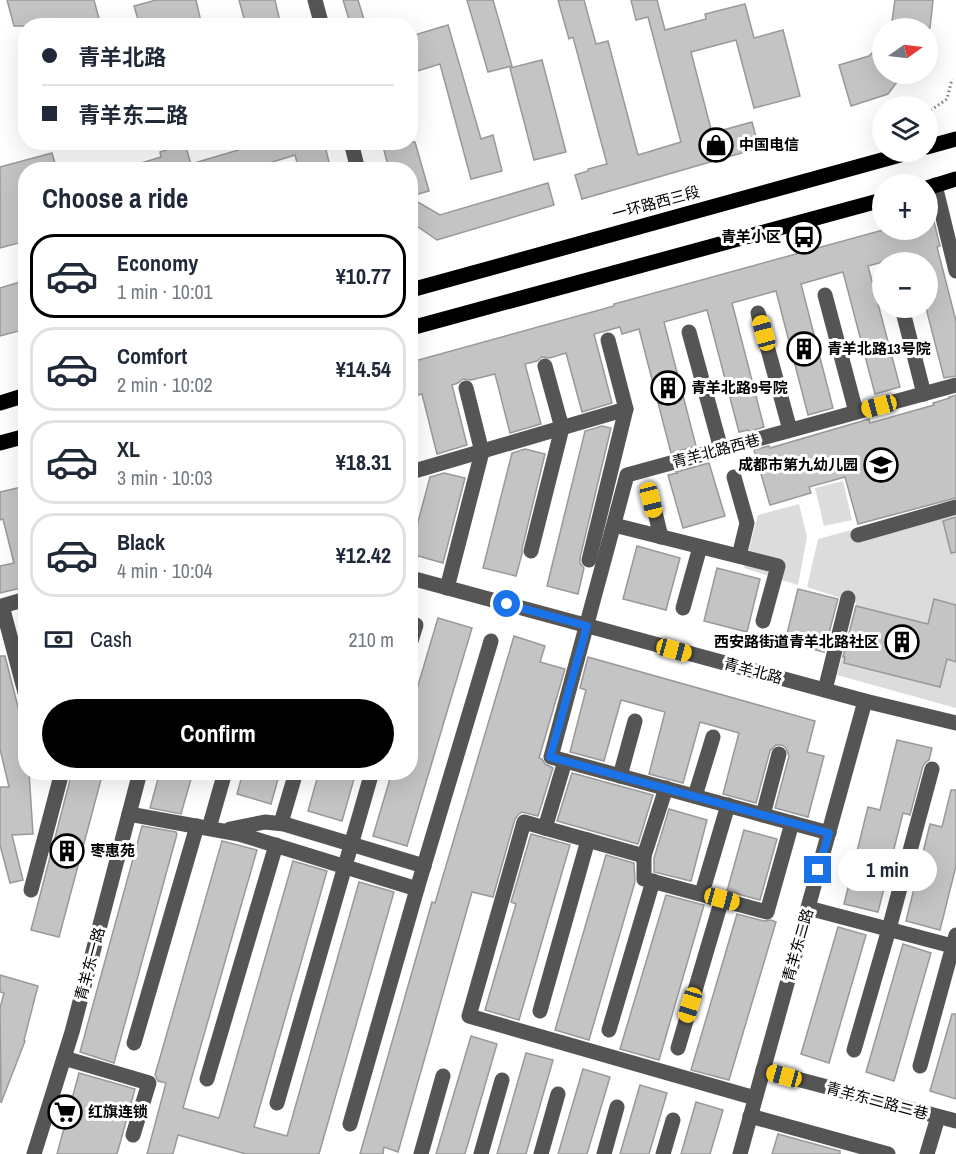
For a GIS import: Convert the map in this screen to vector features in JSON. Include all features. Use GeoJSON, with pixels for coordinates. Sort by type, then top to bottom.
{"type":"FeatureCollection","features":[{"type":"Feature","properties":{"kind":"main road"},"geometry":{"type":"LineString","coordinates":[[938,144],[956,139]]}},
{"type":"Feature","properties":{"kind":"main road","name":"一环路西三段"},"geometry":{"type":"LineString","coordinates":[[418,288],[875,162]]}},
{"type":"Feature","properties":{"kind":"main road"},"geometry":{"type":"LineString","coordinates":[[938,185],[956,179]]}},
{"type":"Feature","properties":{"kind":"main road"},"geometry":{"type":"LineString","coordinates":[[418,326],[872,203]]}},
{"type":"Feature","properties":{"kind":"main road"},"geometry":{"type":"LineString","coordinates":[[0,402],[18,397]]}},
{"type":"Feature","properties":{"kind":"main road"},"geometry":{"type":"LineString","coordinates":[[0,443],[18,439]]}},
{"type":"Feature","properties":{"kind":"street"},"geometry":{"type":"LineString","coordinates":[[315,0],[320,18]]}},
{"type":"Feature","properties":{"kind":"street"},"geometry":{"type":"LineString","coordinates":[[938,211],[956,271]]}},
{"type":"Feature","properties":{"kind":"street"},"geometry":{"type":"LineString","coordinates":[[825,295],[856,412]]}},
{"type":"Feature","properties":{"kind":"street"},"geometry":{"type":"LineString","coordinates":[[758,313],[790,430]]}},
{"type":"Feature","properties":{"kind":"street"},"geometry":{"type":"LineString","coordinates":[[905,318],[924,394]]}},
{"type":"Feature","properties":{"kind":"street"},"geometry":{"type":"LineString","coordinates":[[689,332],[721,449]]}},
{"type":"Feature","properties":{"kind":"street"},"geometry":{"type":"LineString","coordinates":[[589,560],[626,409],[608,340]]}},
{"type":"Feature","properties":{"kind":"street"},"geometry":{"type":"LineString","coordinates":[[531,551],[562,428],[545,366]]}},
{"type":"Feature","properties":{"kind":"street","name":"青羊北路西巷"},"geometry":{"type":"LineString","coordinates":[[565,761],[550,757],[627,475],[956,385]]}},
{"type":"Feature","properties":{"kind":"street"},"geometry":{"type":"LineString","coordinates":[[447,588],[482,452],[466,388]]}},
{"type":"Feature","properties":{"kind":"street"},"geometry":{"type":"LineString","coordinates":[[418,470],[626,409]]}},
{"type":"Feature","properties":{"kind":"street"},"geometry":{"type":"LineString","coordinates":[[734,477],[747,523],[739,556]]}},
{"type":"Feature","properties":{"kind":"street"},"geometry":{"type":"LineString","coordinates":[[651,500],[661,537]]}},
{"type":"Feature","properties":{"kind":"street"},"geometry":{"type":"LineString","coordinates":[[858,535],[956,507]]}},
{"type":"Feature","properties":{"kind":"street"},"geometry":{"type":"LineString","coordinates":[[614,525],[778,566],[763,621]]}},
{"type":"Feature","properties":{"kind":"street"},"geometry":{"type":"LineString","coordinates":[[682,608],[700,547]]}},
{"type":"Feature","properties":{"kind":"street","name":"青羊北路"},"geometry":{"type":"LineString","coordinates":[[418,580],[865,701],[956,723]]}},
{"type":"Feature","properties":{"kind":"street"},"geometry":{"type":"LineString","coordinates":[[825,690],[848,598]]}},
{"type":"Feature","properties":{"kind":"street"},"geometry":{"type":"LineString","coordinates":[[18,601],[2,606],[18,666]]}},
{"type":"Feature","properties":{"kind":"street"},"geometry":{"type":"LineString","coordinates":[[350,1124],[491,641]]}},
{"type":"Feature","properties":{"kind":"street","name":"青羊东二路"},"geometry":{"type":"LineString","coordinates":[[740,1154],[865,701]]}},
{"type":"Feature","properties":{"kind":"street"},"geometry":{"type":"LineString","coordinates":[[620,776],[635,721]]}},
{"type":"Feature","properties":{"kind":"street"},"geometry":{"type":"LineString","coordinates":[[695,796],[713,737]]}},
{"type":"Feature","properties":{"kind":"street"},"geometry":{"type":"LineString","coordinates":[[763,815],[779,754]]}},
{"type":"Feature","properties":{"kind":"street"},"geometry":{"type":"LineString","coordinates":[[545,828],[565,761],[829,833]]}},
{"type":"Feature","properties":{"kind":"street"},"geometry":{"type":"LineString","coordinates":[[854,1050],[932,768]]}},
{"type":"Feature","properties":{"kind":"street"},"geometry":{"type":"LineString","coordinates":[[31,890],[60,780]]}},
{"type":"Feature","properties":{"kind":"street","name":"青羊东一路"},"geometry":{"type":"LineString","coordinates":[[34,1154],[72,1032],[138,780]]}},
{"type":"Feature","properties":{"kind":"street"},"geometry":{"type":"LineString","coordinates":[[134,1043],[209,828],[223,780]]}},
{"type":"Feature","properties":{"kind":"street"},"geometry":{"type":"LineString","coordinates":[[281,823],[294,780]]}},
{"type":"Feature","properties":{"kind":"street"},"geometry":{"type":"LineString","coordinates":[[277,1103],[370,780]]}},
{"type":"Feature","properties":{"kind":"street"},"geometry":{"type":"LineString","coordinates":[[666,788],[644,856],[645,879],[767,912],[792,823]]}},
{"type":"Feature","properties":{"kind":"street"},"geometry":{"type":"LineString","coordinates":[[702,893],[728,805]]}},
{"type":"Feature","properties":{"kind":"street"},"geometry":{"type":"LineString","coordinates":[[129,814],[239,834],[417,889]]}},
{"type":"Feature","properties":{"kind":"street"},"geometry":{"type":"LineString","coordinates":[[209,828],[265,822],[281,823],[424,866]]}},
{"type":"Feature","properties":{"kind":"street"},"geometry":{"type":"LineString","coordinates":[[644,856],[524,822],[469,1016],[755,1098]]}},
{"type":"Feature","properties":{"kind":"street"},"geometry":{"type":"LineString","coordinates":[[540,1011],[588,840]]}},
{"type":"Feature","properties":{"kind":"street"},"geometry":{"type":"LineString","coordinates":[[207,1079],[276,845]]}},
{"type":"Feature","properties":{"kind":"street"},"geometry":{"type":"LineString","coordinates":[[609,1030],[653,881]]}},
{"type":"Feature","properties":{"kind":"street"},"geometry":{"type":"LineString","coordinates":[[678,1048],[722,899]]}},
{"type":"Feature","properties":{"kind":"street"},"geometry":{"type":"LineString","coordinates":[[808,908],[955,943],[920,1066]]}},
{"type":"Feature","properties":{"kind":"street"},"geometry":{"type":"LineString","coordinates":[[64,1059],[149,1083],[133,1135]]}},
{"type":"Feature","properties":{"kind":"street","name":"青羊东二路二巷"},"geometry":{"type":"LineString","coordinates":[[763,1071],[956,1121]]}},
{"type":"Feature","properties":{"kind":"street"},"geometry":{"type":"LineString","coordinates":[[421,1154],[443,1076]]}},
{"type":"Feature","properties":{"kind":"street"},"geometry":{"type":"LineString","coordinates":[[481,1154],[502,1080]]}},
{"type":"Feature","properties":{"kind":"street"},"geometry":{"type":"LineString","coordinates":[[541,1154],[558,1095]]}},
{"type":"Feature","properties":{"kind":"street"},"geometry":{"type":"LineString","coordinates":[[604,1154],[617,1107]]}},
{"type":"Feature","properties":{"kind":"street"},"geometry":{"type":"LineString","coordinates":[[750,1116],[844,1148],[888,1154]]}},
{"type":"Feature","properties":{"kind":"street"},"geometry":{"type":"LineString","coordinates":[[927,1154],[938,1117]]}},
{"type":"Feature","properties":{"kind":"street"},"geometry":{"type":"LineString","coordinates":[[663,1154],[673,1120]]}},
{"type":"Feature","properties":{"kind":"path"},"geometry":{"type":"LineString","coordinates":[[938,105],[947,99],[952,79]]}},
{"type":"Feature","properties":{"kind":"shaded area"},"geometry":{"type":"Polygon","coordinates":[[[843,481],[852,520],[824,526],[815,488],[843,481]]]}},
{"type":"Feature","properties":{"kind":"shaded area"},"geometry":{"type":"Polygon","coordinates":[[[956,502],[956,708],[837,675],[856,603],[807,587],[818,539],[956,502]]]}},
{"type":"Feature","properties":{"kind":"shaded area"},"geometry":{"type":"Polygon","coordinates":[[[799,504],[807,537],[798,585],[744,568],[758,515],[799,504]]]}},
{"type":"Feature","properties":{"kind":"building"},"geometry":{"type":"Polygon","coordinates":[[[7,0],[94,0],[99,18],[18,18],[18,26],[14,26],[7,0]]]}},
{"type":"Feature","properties":{"kind":"building"},"geometry":{"type":"Polygon","coordinates":[[[156,0],[196,0],[200,18],[138,18],[134,6],[156,0]]]}},
{"type":"Feature","properties":{"kind":"building"},"geometry":{"type":"Polygon","coordinates":[[[239,0],[275,0],[279,18],[244,18],[239,0]]]}},
{"type":"Feature","properties":{"kind":"building"},"geometry":{"type":"Polygon","coordinates":[[[343,0],[358,0],[364,18],[349,18],[343,0]]]}},
{"type":"Feature","properties":{"kind":"building"},"geometry":{"type":"Polygon","coordinates":[[[467,0],[493,0],[512,66],[488,72],[467,0]]]}},
{"type":"Feature","properties":{"kind":"building"},"geometry":{"type":"Polygon","coordinates":[[[558,0],[584,0],[596,44],[608,41],[638,155],[681,142],[648,17],[636,20],[631,0],[657,0],[665,30],[706,19],[705,14],[745,4],[754,38],[783,30],[800,96],[754,108],[736,40],[691,52],[712,133],[752,122],[759,148],[582,199],[575,175],[607,164],[573,37],[569,39],[558,0]]]}},
{"type":"Feature","properties":{"kind":"building"},"geometry":{"type":"Polygon","coordinates":[[[895,0],[933,0],[931,18],[892,18],[895,0]]]}},
{"type":"Feature","properties":{"kind":"building"},"geometry":{"type":"Polygon","coordinates":[[[448,25],[481,139],[493,135],[502,171],[471,179],[440,64],[418,71],[418,34],[448,25]]]}},
{"type":"Feature","properties":{"kind":"building"},"geometry":{"type":"Polygon","coordinates":[[[872,53],[872,84],[896,84],[888,94],[872,96],[872,99],[851,106],[839,65],[872,53]]]}},
{"type":"Feature","properties":{"kind":"building"},"geometry":{"type":"Polygon","coordinates":[[[542,60],[566,152],[534,160],[510,68],[542,60]]]}},
{"type":"Feature","properties":{"kind":"building"},"geometry":{"type":"Polygon","coordinates":[[[166,150],[187,150],[190,162],[144,162],[161,157],[160,152],[166,150]]]}},
{"type":"Feature","properties":{"kind":"building"},"geometry":{"type":"Polygon","coordinates":[[[238,150],[326,150],[329,162],[297,162],[295,155],[273,162],[198,162],[238,150]]]}},
{"type":"Feature","properties":{"kind":"building"},"geometry":{"type":"Polygon","coordinates":[[[384,150],[417,150],[429,191],[418,194],[418,162],[387,162],[384,150]]]}},
{"type":"Feature","properties":{"kind":"building"},"geometry":{"type":"Polygon","coordinates":[[[52,153],[55,162],[19,162],[52,153]]]}},
{"type":"Feature","properties":{"kind":"building"},"geometry":{"type":"Polygon","coordinates":[[[18,162],[18,243],[0,248],[0,167],[18,162]]]}},
{"type":"Feature","properties":{"kind":"building"},"geometry":{"type":"Polygon","coordinates":[[[548,183],[554,205],[437,240],[418,227],[418,202],[440,215],[548,183]]]}},
{"type":"Feature","properties":{"kind":"building"},"geometry":{"type":"Polygon","coordinates":[[[872,233],[872,240],[938,240],[938,238],[940,246],[937,247],[956,321],[956,376],[944,378],[929,318],[938,318],[938,252],[872,252],[872,265],[868,266],[872,281],[872,318],[882,318],[900,387],[875,394],[843,272],[801,284],[833,408],[808,415],[776,291],[732,303],[764,427],[739,432],[707,310],[664,322],[696,446],[671,453],[639,329],[622,334],[620,327],[594,334],[612,403],[582,412],[566,353],[550,358],[542,357],[525,364],[541,424],[510,433],[495,374],[471,380],[463,379],[452,385],[467,445],[437,454],[422,394],[418,395],[418,360],[614,306],[614,304],[872,233]]]}},
{"type":"Feature","properties":{"kind":"building"},"geometry":{"type":"Polygon","coordinates":[[[18,282],[18,331],[0,336],[0,288],[18,282]]]}},
{"type":"Feature","properties":{"kind":"building","name":"成都市第九幼儿园"},"geometry":{"type":"Polygon","coordinates":[[[956,395],[956,498],[858,524],[845,477],[809,487],[811,493],[770,505],[754,450],[769,446],[770,448],[869,419],[870,423],[934,405],[933,403],[956,395]]]}},
{"type":"Feature","properties":{"kind":"building"},"geometry":{"type":"Polygon","coordinates":[[[602,426],[611,428],[580,558],[580,563],[584,568],[578,594],[547,586],[585,431],[602,426]]]}},
{"type":"Feature","properties":{"kind":"building"},"geometry":{"type":"Polygon","coordinates":[[[525,449],[545,454],[516,576],[483,568],[512,453],[525,449]]]}},
{"type":"Feature","properties":{"kind":"building"},"geometry":{"type":"Polygon","coordinates":[[[709,463],[725,516],[683,528],[668,475],[709,463]]]}},
{"type":"Feature","properties":{"kind":"building"},"geometry":{"type":"Polygon","coordinates":[[[444,473],[465,478],[443,563],[418,556],[418,522],[430,477],[444,473]]]}},
{"type":"Feature","properties":{"kind":"building"},"geometry":{"type":"Polygon","coordinates":[[[18,488],[18,589],[0,593],[0,566],[14,563],[3,519],[0,520],[0,492],[18,488]]]}},
{"type":"Feature","properties":{"kind":"building"},"geometry":{"type":"Polygon","coordinates":[[[956,517],[956,552],[951,553],[943,521],[956,517]]]}},
{"type":"Feature","properties":{"kind":"building"},"geometry":{"type":"Polygon","coordinates":[[[637,546],[680,558],[666,610],[623,599],[637,546]]]}},
{"type":"Feature","properties":{"kind":"building"},"geometry":{"type":"Polygon","coordinates":[[[717,568],[760,579],[747,632],[704,621],[717,568]]]}},
{"type":"Feature","properties":{"kind":"building"},"geometry":{"type":"Polygon","coordinates":[[[798,589],[838,599],[824,652],[785,642],[798,589]]]}},
{"type":"Feature","properties":{"kind":"building","name":"西安路街道青羊北路社区"},"geometry":{"type":"Polygon","coordinates":[[[934,599],[956,605],[956,662],[947,659],[940,687],[844,663],[845,657],[843,657],[856,606],[928,624],[934,599]]]}},
{"type":"Feature","properties":{"kind":"building"},"geometry":{"type":"Polygon","coordinates":[[[438,618],[472,628],[407,846],[373,836],[390,780],[418,780],[418,685],[438,618]]]}},
{"type":"Feature","properties":{"kind":"building"},"geometry":{"type":"Polygon","coordinates":[[[514,636],[545,646],[540,662],[565,669],[539,758],[553,768],[538,816],[522,812],[515,819],[493,897],[472,892],[398,1152],[384,1147],[383,1154],[360,1154],[432,902],[435,903],[514,636]]]}},
{"type":"Feature","properties":{"kind":"building"},"geometry":{"type":"Polygon","coordinates":[[[0,656],[5,656],[18,707],[18,780],[30,780],[33,834],[12,835],[23,880],[10,883],[0,845],[0,787],[9,787],[0,749],[0,656]]]}},
{"type":"Feature","properties":{"kind":"building"},"geometry":{"type":"Polygon","coordinates":[[[588,657],[815,721],[807,752],[824,756],[808,817],[775,808],[789,756],[782,745],[776,745],[770,751],[756,803],[723,794],[739,733],[700,722],[683,783],[649,774],[665,712],[621,700],[604,761],[570,752],[586,690],[580,688],[588,657]]]}},
{"type":"Feature","properties":{"kind":"building"},"geometry":{"type":"Polygon","coordinates":[[[897,740],[932,748],[929,760],[923,766],[910,815],[903,813],[878,912],[844,904],[868,807],[880,810],[897,740]]]}},
{"type":"Feature","properties":{"kind":"building"},"geometry":{"type":"Polygon","coordinates":[[[572,773],[653,795],[638,844],[557,821],[572,773]]]}},
{"type":"Feature","properties":{"kind":"building","name":"枣惠苑"},"geometry":{"type":"Polygon","coordinates":[[[70,780],[101,780],[59,937],[31,930],[70,780]]]}},
{"type":"Feature","properties":{"kind":"building"},"geometry":{"type":"Polygon","coordinates":[[[158,780],[191,780],[181,814],[150,808],[158,780]]]}},
{"type":"Feature","properties":{"kind":"building"},"geometry":{"type":"Polygon","coordinates":[[[241,780],[278,780],[271,804],[237,794],[241,780]]]}},
{"type":"Feature","properties":{"kind":"building"},"geometry":{"type":"Polygon","coordinates":[[[317,780],[354,780],[342,821],[308,811],[317,780]]]}},
{"type":"Feature","properties":{"kind":"building"},"geometry":{"type":"Polygon","coordinates":[[[951,790],[956,790],[956,866],[940,930],[906,921],[930,824],[942,827],[951,790]]]}},
{"type":"Feature","properties":{"kind":"building"},"geometry":{"type":"Polygon","coordinates":[[[669,809],[707,820],[691,881],[654,872],[654,858],[669,809]]]}},
{"type":"Feature","properties":{"kind":"building"},"geometry":{"type":"Polygon","coordinates":[[[142,826],[177,834],[114,1063],[80,1052],[142,826]]]}},
{"type":"Feature","properties":{"kind":"building"},"geometry":{"type":"Polygon","coordinates":[[[744,830],[777,839],[760,900],[727,891],[744,830]]]}},
{"type":"Feature","properties":{"kind":"building"},"geometry":{"type":"Polygon","coordinates":[[[531,834],[570,845],[519,1020],[485,1010],[516,904],[511,902],[531,834]]]}},
{"type":"Feature","properties":{"kind":"building"},"geometry":{"type":"Polygon","coordinates":[[[222,841],[257,850],[183,1108],[219,1118],[293,861],[327,871],[254,1127],[287,1136],[359,882],[394,892],[319,1154],[246,1154],[178,1135],[173,1154],[147,1154],[166,1083],[158,1081],[155,1075],[222,841]]]}},
{"type":"Feature","properties":{"kind":"building"},"geometry":{"type":"Polygon","coordinates":[[[606,855],[634,863],[635,882],[589,1040],[555,1030],[606,855]]]}},
{"type":"Feature","properties":{"kind":"building"},"geometry":{"type":"Polygon","coordinates":[[[666,895],[704,905],[659,1060],[620,1049],[666,895]]]}},
{"type":"Feature","properties":{"kind":"building"},"geometry":{"type":"Polygon","coordinates":[[[737,914],[776,922],[729,1080],[691,1070],[737,914]]]}},
{"type":"Feature","properties":{"kind":"building"},"geometry":{"type":"Polygon","coordinates":[[[838,927],[866,935],[829,1063],[801,1054],[838,927]]]}},
{"type":"Feature","properties":{"kind":"building"},"geometry":{"type":"Polygon","coordinates":[[[903,944],[931,953],[894,1081],[866,1072],[903,944]]]}},
{"type":"Feature","properties":{"kind":"building"},"geometry":{"type":"Polygon","coordinates":[[[0,975],[38,986],[25,1041],[1,1103],[0,1008],[4,993],[0,992],[0,975]]]}},
{"type":"Feature","properties":{"kind":"building"},"geometry":{"type":"Polygon","coordinates":[[[952,1014],[956,1014],[956,1099],[930,1091],[952,1014]]]}},
{"type":"Feature","properties":{"kind":"building"},"geometry":{"type":"Polygon","coordinates":[[[471,1036],[497,1044],[465,1154],[436,1154],[471,1036]]]}},
{"type":"Feature","properties":{"kind":"building"},"geometry":{"type":"Polygon","coordinates":[[[526,1053],[553,1060],[526,1154],[497,1154],[526,1053]]]}},
{"type":"Feature","properties":{"kind":"building"},"geometry":{"type":"Polygon","coordinates":[[[583,1069],[610,1077],[587,1154],[558,1154],[583,1069]]]}},
{"type":"Feature","properties":{"kind":"building"},"geometry":{"type":"Polygon","coordinates":[[[79,1073],[135,1089],[117,1154],[57,1154],[79,1073]]]}},
{"type":"Feature","properties":{"kind":"building"},"geometry":{"type":"Polygon","coordinates":[[[640,1085],[667,1093],[649,1154],[620,1154],[640,1085]]]}},
{"type":"Feature","properties":{"kind":"building"},"geometry":{"type":"Polygon","coordinates":[[[696,1102],[723,1110],[710,1154],[681,1154],[696,1102]]]}},
{"type":"Feature","properties":{"kind":"building"},"geometry":{"type":"Polygon","coordinates":[[[778,1134],[840,1151],[840,1154],[772,1154],[778,1134]]]}},
{"type":"Feature","properties":{"kind":"place","name":"中国电信"},"geometry":{"type":"Point","coordinates":[716,145]}},
{"type":"Feature","properties":{"kind":"place","name":"青羊小区"},"geometry":{"type":"Point","coordinates":[804,237]}},
{"type":"Feature","properties":{"kind":"place","name":"青羊北路13号院"},"geometry":{"type":"Point","coordinates":[804,349]}},
{"type":"Feature","properties":{"kind":"place","name":"青羊北路9号院"},"geometry":{"type":"Point","coordinates":[668,388]}},
{"type":"Feature","properties":{"kind":"place","name":"成都市第九幼儿园"},"geometry":{"type":"Point","coordinates":[881,465]}},
{"type":"Feature","properties":{"kind":"place","name":"西安路街道青羊北路社区"},"geometry":{"type":"Point","coordinates":[902,642]}},
{"type":"Feature","properties":{"kind":"place","name":"枣惠苑"},"geometry":{"type":"Point","coordinates":[67,851]}},
{"type":"Feature","properties":{"kind":"place","name":"红旗连锁"},"geometry":{"type":"Point","coordinates":[65,1112]}},
{"type":"Feature","properties":{"kind":"route"},"geometry":{"type":"LineString","coordinates":[[507,604],[587,626],[550,757],[829,833],[818,870]]}}]}
